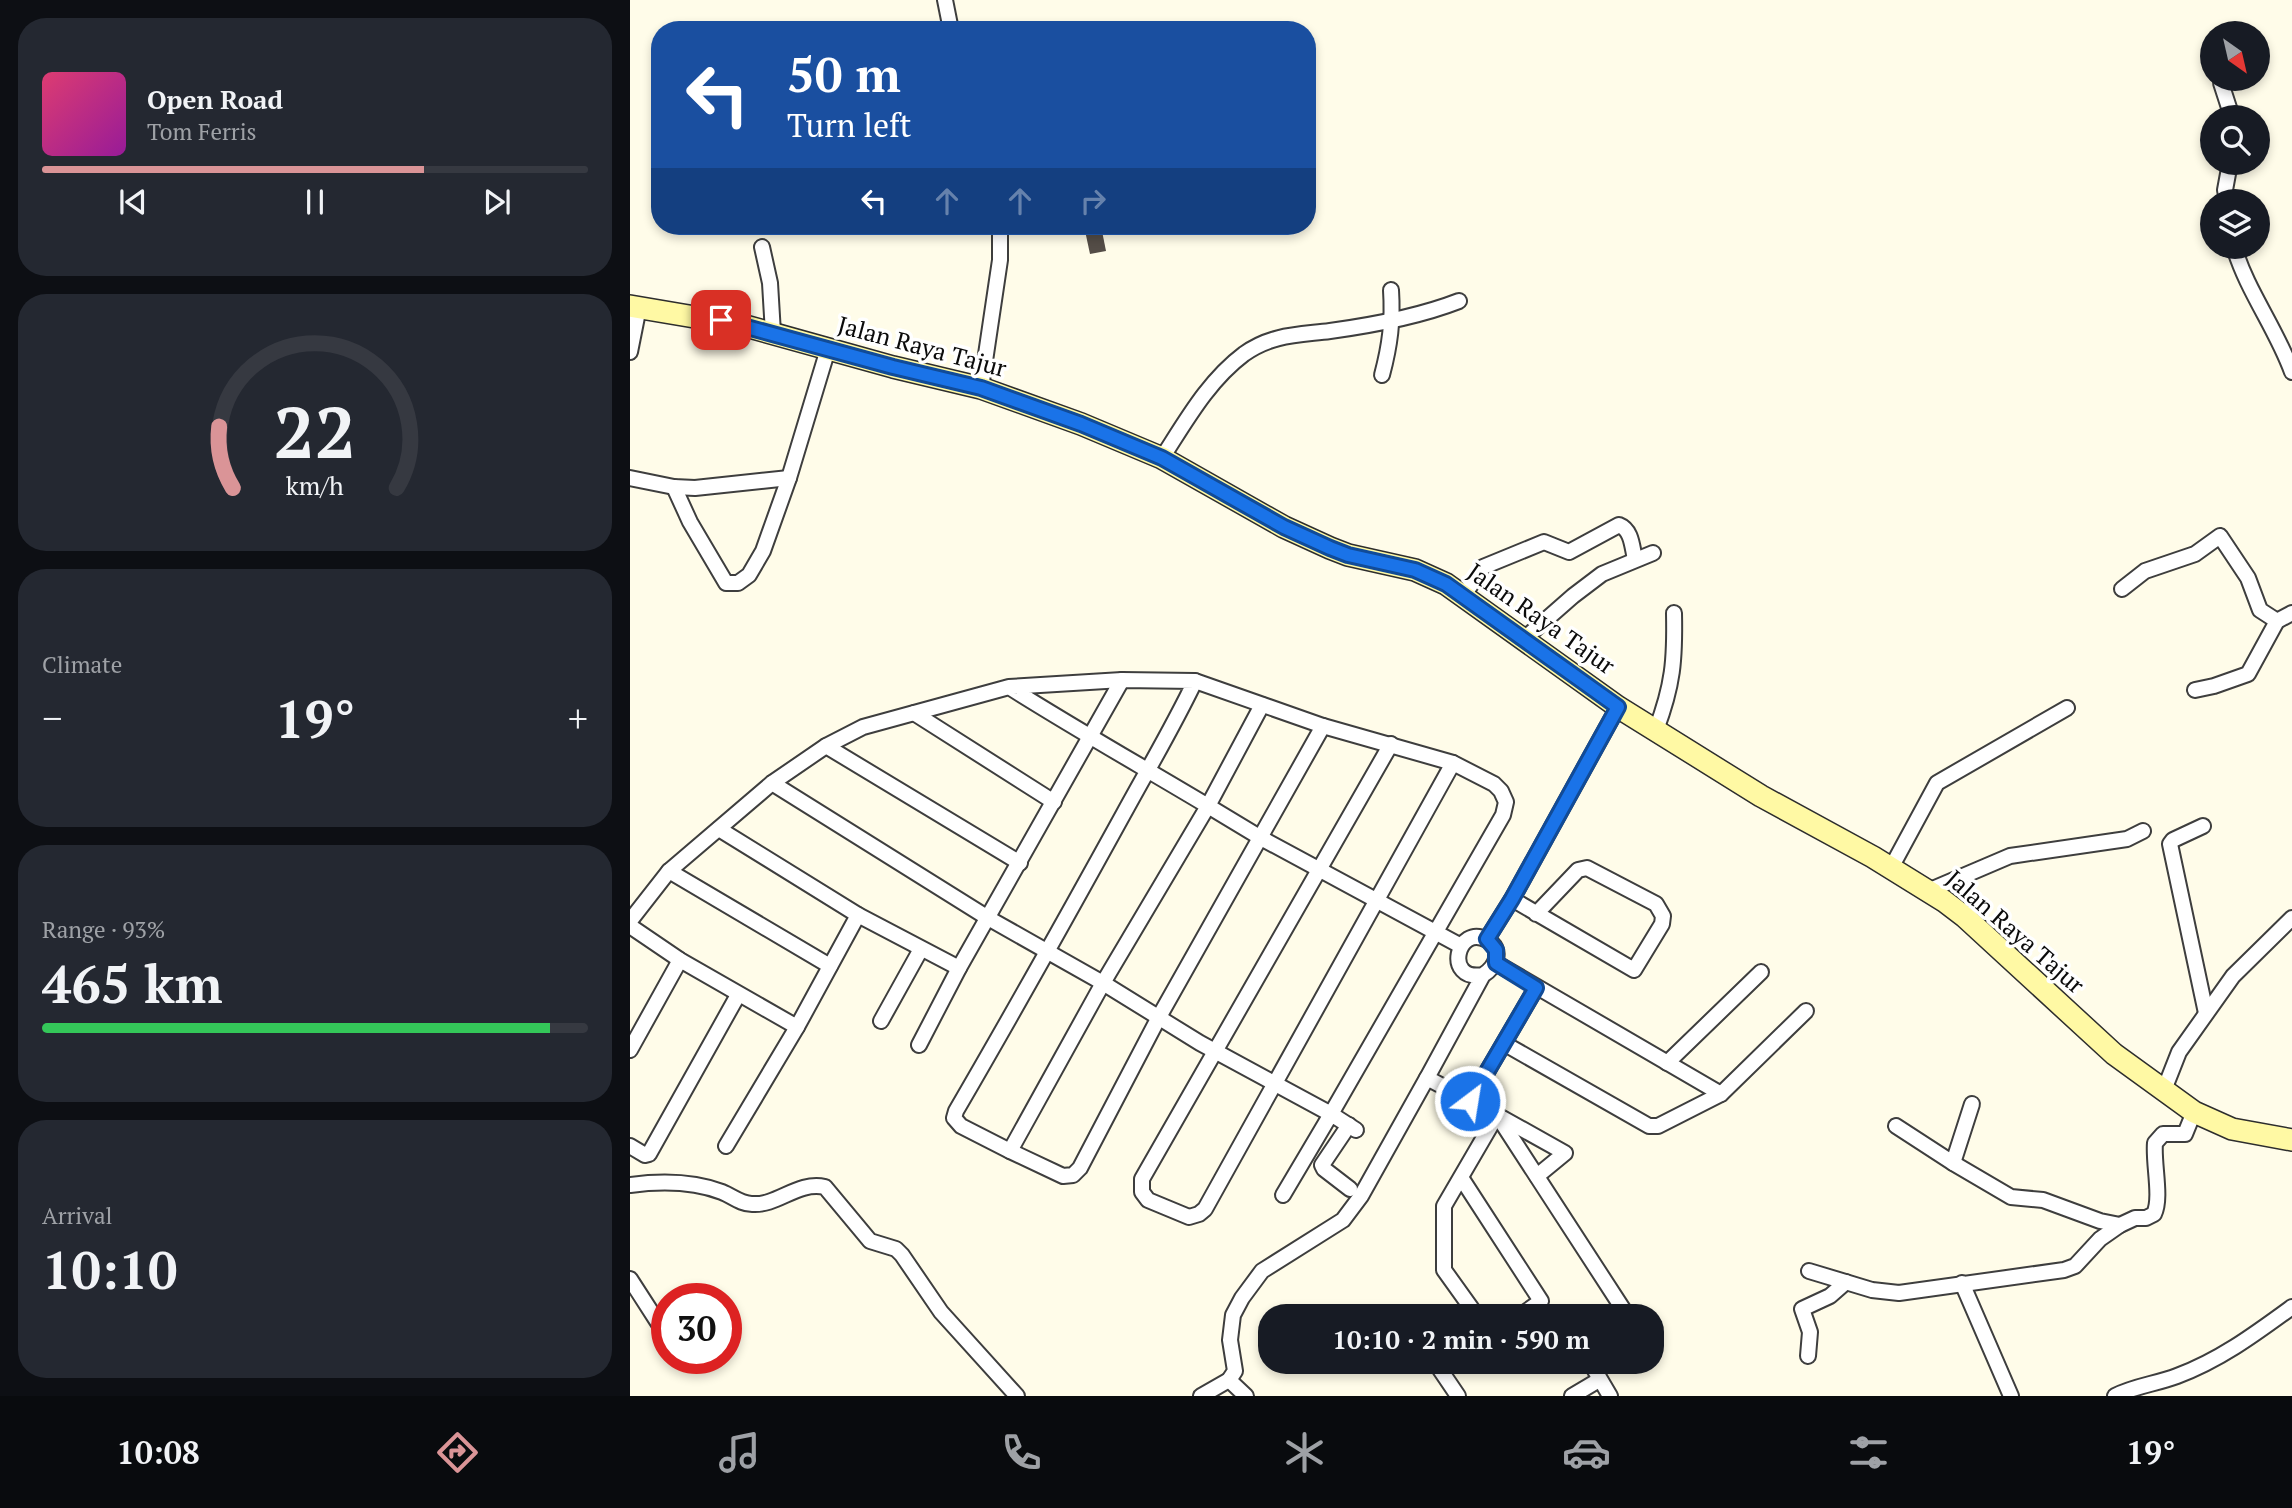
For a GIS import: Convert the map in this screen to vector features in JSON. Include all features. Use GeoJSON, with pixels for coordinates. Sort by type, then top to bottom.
{"type":"FeatureCollection","features":[{"type":"Feature","properties":{"kind":"main road","name":"Jalan Raya Tajur"},"geometry":{"type":"LineString","coordinates":[[635,307],[700,316],[773,333],[893,367],[981,388],[1081,424],[1162,458],[1284,527],[1330,548],[1348,555],[1415,570],[1464,595],[1618,707],[1761,796],[1928,891],[1965,917],[2114,1054],[2194,1112],[2232,1129],[2292,1140]]}},
{"type":"Feature","properties":{"kind":"street"},"geometry":{"type":"LineString","coordinates":[[944,0],[949,21]]}},
{"type":"Feature","properties":{"kind":"street"},"geometry":{"type":"LineString","coordinates":[[981,388],[1000,260],[1000,235]]}},
{"type":"Feature","properties":{"kind":"street"},"geometry":{"type":"LineString","coordinates":[[762,247],[769,283],[773,333]]}},
{"type":"Feature","properties":{"kind":"street"},"geometry":{"type":"LineString","coordinates":[[2237,259],[2242,275],[2264,311],[2292,372]]}},
{"type":"Feature","properties":{"kind":"street"},"geometry":{"type":"LineString","coordinates":[[1382,375],[1391,344],[1391,290]]}},
{"type":"Feature","properties":{"kind":"street"},"geometry":{"type":"LineString","coordinates":[[1162,458],[1203,395],[1244,354],[1269,341],[1294,333],[1329,331],[1426,314],[1459,301]]}},
{"type":"Feature","properties":{"kind":"street"},"geometry":{"type":"LineString","coordinates":[[630,352],[635,307]]}},
{"type":"Feature","properties":{"kind":"street"},"geometry":{"type":"LineString","coordinates":[[674,487],[719,575],[726,583],[733,584],[749,575],[764,551],[828,349]]}},
{"type":"Feature","properties":{"kind":"street"},"geometry":{"type":"LineString","coordinates":[[630,478],[674,487],[709,487],[789,478]]}},
{"type":"Feature","properties":{"kind":"street"},"geometry":{"type":"LineString","coordinates":[[1464,595],[1483,567],[1509,555],[1544,542],[1569,552],[1619,525],[1625,527],[1629,533],[1635,559]]}},
{"type":"Feature","properties":{"kind":"street"},"geometry":{"type":"LineString","coordinates":[[2122,589],[2145,571],[2195,554],[2220,536],[2248,578],[2260,610],[2277,621]]}},
{"type":"Feature","properties":{"kind":"street"},"geometry":{"type":"LineString","coordinates":[[1524,639],[1602,574],[1653,553]]}},
{"type":"Feature","properties":{"kind":"street"},"geometry":{"type":"LineString","coordinates":[[1656,730],[1668,698],[1675,659],[1674,613]]}},
{"type":"Feature","properties":{"kind":"street"},"geometry":{"type":"LineString","coordinates":[[2195,690],[2248,674],[2277,621],[2292,613]]}},
{"type":"Feature","properties":{"kind":"street"},"geometry":{"type":"LineString","coordinates":[[919,1045],[958,968],[1122,680]]}},
{"type":"Feature","properties":{"kind":"street"},"geometry":{"type":"LineString","coordinates":[[630,920],[669,871],[772,783],[826,746],[863,727],[1009,687],[1122,680],[1195,681],[1322,726],[1454,763],[1494,784],[1501,791],[1506,802],[1503,814],[1283,1195]]}},
{"type":"Feature","properties":{"kind":"street"},"geometry":{"type":"LineString","coordinates":[[1195,681],[1174,726],[1147,769],[1049,951],[954,1118],[961,1126],[1063,1176],[1073,1175],[1080,1168],[1159,1017],[1322,726]]}},
{"type":"Feature","properties":{"kind":"street"},"geometry":{"type":"LineString","coordinates":[[1009,687],[1090,738],[1261,838],[1461,946]]}},
{"type":"Feature","properties":{"kind":"street"},"geometry":{"type":"LineString","coordinates":[[1010,1151],[1103,983],[1208,806],[1262,705]]}},
{"type":"Feature","properties":{"kind":"street"},"geometry":{"type":"LineString","coordinates":[[1487,939],[1512,899],[1618,707]]}},
{"type":"Feature","properties":{"kind":"street"},"geometry":{"type":"LineString","coordinates":[[1891,868],[1937,783],[2067,708]]}},
{"type":"Feature","properties":{"kind":"street"},"geometry":{"type":"LineString","coordinates":[[914,713],[1054,802]]}},
{"type":"Feature","properties":{"kind":"street"},"geometry":{"type":"LineString","coordinates":[[1391,744],[1143,1179],[1142,1192],[1148,1200],[1189,1217],[1205,1209],[1274,1081],[1454,763]]}},
{"type":"Feature","properties":{"kind":"street"},"geometry":{"type":"LineString","coordinates":[[826,746],[1020,863]]}},
{"type":"Feature","properties":{"kind":"street"},"geometry":{"type":"LineString","coordinates":[[772,783],[988,918],[1352,1128],[1322,1164],[1324,1169],[1350,1189]]}},
{"type":"Feature","properties":{"kind":"street"},"geometry":{"type":"LineString","coordinates":[[2203,826],[2170,844],[2206,1013]]}},
{"type":"Feature","properties":{"kind":"street"},"geometry":{"type":"LineString","coordinates":[[719,829],[858,915],[958,968]]}},
{"type":"Feature","properties":{"kind":"street"},"geometry":{"type":"LineString","coordinates":[[1928,891],[2010,856],[2127,839],[2143,831]]}},
{"type":"Feature","properties":{"kind":"street"},"geometry":{"type":"LineString","coordinates":[[1512,899],[1536,914],[1634,970],[1662,924],[1663,916],[1656,904],[1587,868],[1578,870],[1536,914]]}},
{"type":"Feature","properties":{"kind":"street"},"geometry":{"type":"LineString","coordinates":[[669,871],[830,966]]}},
{"type":"Feature","properties":{"kind":"street"},"geometry":{"type":"LineString","coordinates":[[726,1146],[797,1027],[858,915]]}},
{"type":"Feature","properties":{"kind":"street"},"geometry":{"type":"LineString","coordinates":[[2164,1090],[2179,1052],[2233,976],[2292,918]]}},
{"type":"Feature","properties":{"kind":"street"},"geometry":{"type":"LineString","coordinates":[[630,926],[680,960],[797,1027]]}},
{"type":"Feature","properties":{"kind":"street"},"geometry":{"type":"LineString","coordinates":[[1473,938],[1487,939],[1496,950],[1496,963],[1491,971],[1483,975],[1472,975],[1462,968],[1458,957],[1461,946],[1473,938]]}},
{"type":"Feature","properties":{"kind":"street"},"geometry":{"type":"LineString","coordinates":[[881,1021],[921,948]]}},
{"type":"Feature","properties":{"kind":"street"},"geometry":{"type":"LineString","coordinates":[[630,1050],[680,960]]}},
{"type":"Feature","properties":{"kind":"street"},"geometry":{"type":"LineString","coordinates":[[1496,963],[1721,1094]]}},
{"type":"Feature","properties":{"kind":"street"},"geometry":{"type":"LineString","coordinates":[[1667,1063],[1761,972]]}},
{"type":"Feature","properties":{"kind":"street"},"geometry":{"type":"LineString","coordinates":[[1201,1396],[1229,1380],[1235,1371],[1230,1340],[1233,1315],[1262,1271],[1343,1220],[1361,1196],[1483,975]]}},
{"type":"Feature","properties":{"kind":"street"},"geometry":{"type":"LineString","coordinates":[[1470,1101],[1536,988]]}},
{"type":"Feature","properties":{"kind":"street"},"geometry":{"type":"LineString","coordinates":[[630,1146],[645,1155],[649,1154],[738,995]]}},
{"type":"Feature","properties":{"kind":"street"},"geometry":{"type":"LineString","coordinates":[[1505,1044],[1649,1126],[1658,1126],[1721,1094],[1806,1011]]}},
{"type":"Feature","properties":{"kind":"street"},"geometry":{"type":"LineString","coordinates":[[1427,1078],[1565,1153],[1537,1176]]}},
{"type":"Feature","properties":{"kind":"street"},"geometry":{"type":"LineString","coordinates":[[1953,1163],[1972,1104]]}},
{"type":"Feature","properties":{"kind":"street"},"geometry":{"type":"LineString","coordinates":[[1809,1271],[1872,1290],[1899,1293],[2064,1270],[2075,1266],[2100,1239],[2120,1225],[2135,1218],[2151,1217],[2157,1212],[2155,1143],[2163,1134],[2185,1134],[2194,1112]]}},
{"type":"Feature","properties":{"kind":"street"},"geometry":{"type":"LineString","coordinates":[[1497,1115],[1620,1304]]}},
{"type":"Feature","properties":{"kind":"street"},"geometry":{"type":"LineString","coordinates":[[1468,1304],[1444,1270],[1444,1206],[1497,1115]]}},
{"type":"Feature","properties":{"kind":"street"},"geometry":{"type":"LineString","coordinates":[[1896,1126],[2011,1197],[2043,1200],[2099,1221],[2120,1225]]}},
{"type":"Feature","properties":{"kind":"street"},"geometry":{"type":"LineString","coordinates":[[1462,1179],[1541,1301],[1537,1304]]}},
{"type":"Feature","properties":{"kind":"street"},"geometry":{"type":"LineString","coordinates":[[630,1185],[654,1182],[694,1185],[722,1192],[748,1205],[760,1204],[806,1186],[825,1187],[870,1241],[896,1249],[902,1255],[941,1312],[1017,1396]]}},
{"type":"Feature","properties":{"kind":"street"},"geometry":{"type":"LineString","coordinates":[[630,1279],[651,1312]]}},
{"type":"Feature","properties":{"kind":"street"},"geometry":{"type":"LineString","coordinates":[[1808,1356],[1810,1332],[1802,1309],[1830,1296],[1846,1282]]}},
{"type":"Feature","properties":{"kind":"street"},"geometry":{"type":"LineString","coordinates":[[1962,1283],[2011,1396]]}},
{"type":"Feature","properties":{"kind":"street"},"geometry":{"type":"LineString","coordinates":[[2115,1396],[2175,1377],[2233,1350],[2292,1307]]}},
{"type":"Feature","properties":{"kind":"street"},"geometry":{"type":"LineString","coordinates":[[1443,1374],[1458,1396]]}},
{"type":"Feature","properties":{"kind":"street"},"geometry":{"type":"LineString","coordinates":[[1596,1374],[1610,1396]]}},
{"type":"Feature","properties":{"kind":"street"},"geometry":{"type":"LineString","coordinates":[[1229,1380],[1246,1396]]}},
{"type":"Feature","properties":{"kind":"street"},"geometry":{"type":"LineString","coordinates":[[1572,1396],[1599,1380]]}},
{"type":"Feature","properties":{"kind":"building"},"geometry":{"type":"Polygon","coordinates":[[[1086,235],[1103,235],[1106,251],[1090,254],[1086,235]]]}},
{"type":"Feature","properties":{"kind":"route"},"geometry":{"type":"LineString","coordinates":[[721,320],[981,388],[1081,424],[1162,458],[1284,527],[1330,548],[1348,555],[1415,570],[1446,584],[1618,707],[1512,899],[1487,939],[1496,950],[1496,963],[1536,988],[1470,1101]]}}]}
